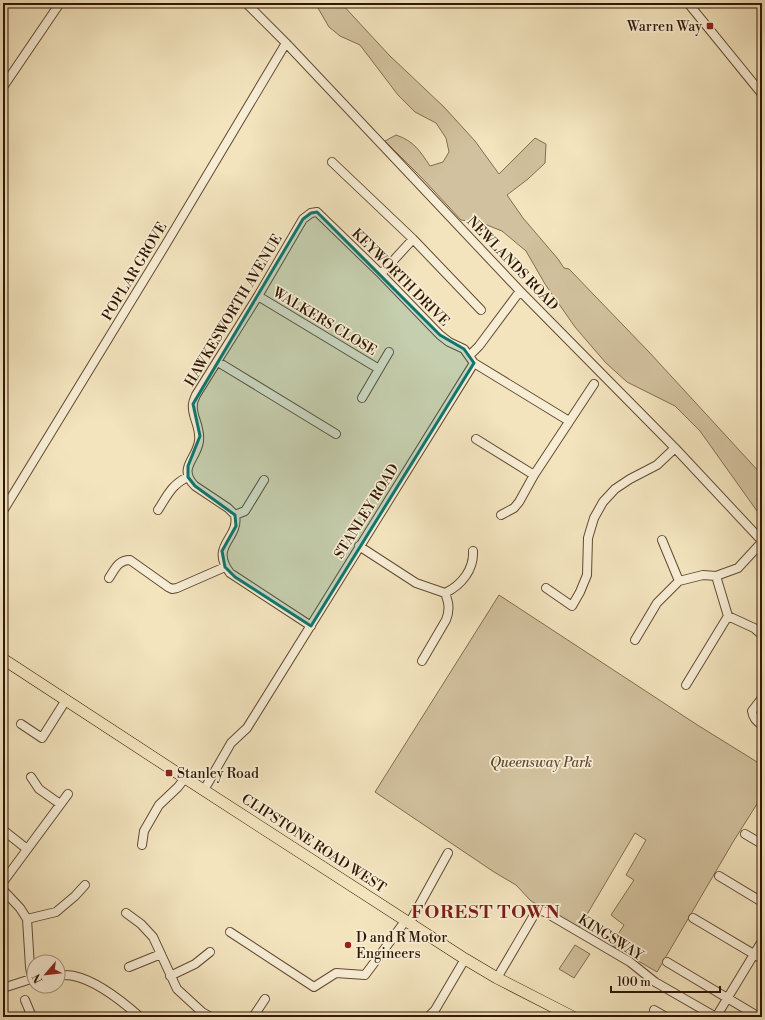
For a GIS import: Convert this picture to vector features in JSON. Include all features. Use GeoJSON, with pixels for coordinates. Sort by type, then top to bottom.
{"type":"FeatureCollection","features":[{"type":"Feature","properties":{"kind":"main road","name":"CLIPSTONE ROAD WEST"},"geometry":{"type":"LineString","coordinates":[[3,659],[465,959],[496,978],[573,1017]]}},
{"type":"Feature","properties":{"kind":"street"},"geometry":{"type":"LineString","coordinates":[[3,88],[60,3]]}},
{"type":"Feature","properties":{"kind":"street","name":"NEWLANDS ROAD"},"geometry":{"type":"LineString","coordinates":[[246,3],[286,43],[520,291],[675,448],[762,541]]}},
{"type":"Feature","properties":{"kind":"street"},"geometry":{"type":"LineString","coordinates":[[688,3],[762,94]]}},
{"type":"Feature","properties":{"kind":"street","name":"POPLAR GROVE"},"geometry":{"type":"LineString","coordinates":[[3,511],[166,244],[286,43]]}},
{"type":"Feature","properties":{"kind":"street"},"geometry":{"type":"LineString","coordinates":[[332,162],[413,239],[481,310]]}},
{"type":"Feature","properties":{"kind":"street","name":"KEYWORTH DRIVE"},"geometry":{"type":"LineString","coordinates":[[318,212],[440,335],[449,342],[464,348],[470,355]]}},
{"type":"Feature","properties":{"kind":"street","name":"HAWKESWORTH AVENUE"},"geometry":{"type":"LineString","coordinates":[[188,477],[188,466],[199,445],[200,436],[193,404],[196,395],[218,362],[303,219],[311,213],[318,212]]}},
{"type":"Feature","properties":{"kind":"street"},"geometry":{"type":"LineString","coordinates":[[381,274],[413,239]]}},
{"type":"Feature","properties":{"kind":"street"},"geometry":{"type":"LineString","coordinates":[[520,291],[479,346],[470,355],[474,363],[569,421]]}},
{"type":"Feature","properties":{"kind":"street","name":"WALKERS CLOSE"},"geometry":{"type":"LineString","coordinates":[[258,296],[379,369]]}},
{"type":"Feature","properties":{"kind":"street","name":"WALKERS CLOSE"},"geometry":{"type":"LineString","coordinates":[[362,398],[389,352]]}},
{"type":"Feature","properties":{"kind":"street"},"geometry":{"type":"LineString","coordinates":[[218,362],[336,434]]}},
{"type":"Feature","properties":{"kind":"street","name":"STANLEY ROAD"},"geometry":{"type":"LineString","coordinates":[[204,790],[231,743],[247,728],[474,363]]}},
{"type":"Feature","properties":{"kind":"street"},"geometry":{"type":"LineString","coordinates":[[501,515],[514,508],[519,502],[534,475],[594,384]]}},
{"type":"Feature","properties":{"kind":"street"},"geometry":{"type":"LineString","coordinates":[[476,439],[534,475]]}},
{"type":"Feature","properties":{"kind":"street"},"geometry":{"type":"LineString","coordinates":[[546,588],[572,606],[587,575],[588,538],[594,518],[604,502],[615,488],[657,465],[675,448]]}},
{"type":"Feature","properties":{"kind":"street"},"geometry":{"type":"LineString","coordinates":[[158,510],[173,486],[179,481],[188,477],[195,486],[228,508],[236,516],[236,526],[225,543],[222,551],[222,560],[225,567],[235,577],[311,626]]}},
{"type":"Feature","properties":{"kind":"street"},"geometry":{"type":"LineString","coordinates":[[236,516],[245,511],[264,480]]}},
{"type":"Feature","properties":{"kind":"street"},"geometry":{"type":"LineString","coordinates":[[662,540],[679,581]]}},
{"type":"Feature","properties":{"kind":"street"},"geometry":{"type":"LineString","coordinates":[[635,640],[657,603],[679,581],[703,575],[716,576],[738,568],[762,541]]}},
{"type":"Feature","properties":{"kind":"street"},"geometry":{"type":"LineString","coordinates":[[359,546],[416,583],[445,593],[454,589],[463,580],[470,569],[473,560],[472,551]]}},
{"type":"Feature","properties":{"kind":"street"},"geometry":{"type":"LineString","coordinates":[[109,578],[120,562],[125,560],[130,560],[168,587],[177,588],[225,567]]}},
{"type":"Feature","properties":{"kind":"street"},"geometry":{"type":"LineString","coordinates":[[686,685],[728,616],[716,576]]}},
{"type":"Feature","properties":{"kind":"street"},"geometry":{"type":"LineString","coordinates":[[422,661],[449,613],[449,604],[445,593]]}},
{"type":"Feature","properties":{"kind":"street"},"geometry":{"type":"LineString","coordinates":[[728,616],[754,628],[762,635]]}},
{"type":"Feature","properties":{"kind":"street"},"geometry":{"type":"LineString","coordinates":[[762,698],[752,711],[752,716],[762,725]]}},
{"type":"Feature","properties":{"kind":"street"},"geometry":{"type":"LineString","coordinates":[[21,724],[42,738],[66,700]]}},
{"type":"Feature","properties":{"kind":"street"},"geometry":{"type":"LineString","coordinates":[[31,777],[39,789],[60,804]]}},
{"type":"Feature","properties":{"kind":"street"},"geometry":{"type":"LineString","coordinates":[[142,845],[144,831],[153,815],[163,800],[178,787],[185,778]]}},
{"type":"Feature","properties":{"kind":"street"},"geometry":{"type":"LineString","coordinates":[[3,882],[68,794]]}},
{"type":"Feature","properties":{"kind":"street"},"geometry":{"type":"LineString","coordinates":[[3,830],[27,849]]}},
{"type":"Feature","properties":{"kind":"street"},"geometry":{"type":"LineString","coordinates":[[745,834],[762,844]]}},
{"type":"Feature","properties":{"kind":"street"},"geometry":{"type":"LineString","coordinates":[[230,932],[314,987],[336,973],[364,975],[408,921],[448,853]]}},
{"type":"Feature","properties":{"kind":"street"},"geometry":{"type":"LineString","coordinates":[[719,876],[762,902]]}},
{"type":"Feature","properties":{"kind":"street"},"geometry":{"type":"LineString","coordinates":[[26,919],[56,912],[75,896],[85,885]]}},
{"type":"Feature","properties":{"kind":"street"},"geometry":{"type":"LineString","coordinates":[[3,890],[20,908],[26,919],[29,954]]}},
{"type":"Feature","properties":{"kind":"street","name":"KINGSWAY"},"geometry":{"type":"LineString","coordinates":[[496,978],[536,912],[543,911],[630,962],[655,982],[716,1017]]}},
{"type":"Feature","properties":{"kind":"street"},"geometry":{"type":"LineString","coordinates":[[126,914],[141,924],[153,937],[177,989],[200,1015],[212,1017]]}},
{"type":"Feature","properties":{"kind":"street"},"geometry":{"type":"LineString","coordinates":[[693,918],[762,959]]}},
{"type":"Feature","properties":{"kind":"street"},"geometry":{"type":"LineString","coordinates":[[716,1017],[762,940]]}},
{"type":"Feature","properties":{"kind":"street"},"geometry":{"type":"LineString","coordinates":[[170,976],[195,964],[210,952]]}},
{"type":"Feature","properties":{"kind":"street"},"geometry":{"type":"LineString","coordinates":[[129,967],[161,954]]}},
{"type":"Feature","properties":{"kind":"street"},"geometry":{"type":"LineString","coordinates":[[428,1017],[435,1010],[465,959]]}},
{"type":"Feature","properties":{"kind":"street"},"geometry":{"type":"LineString","coordinates":[[667,962],[759,1017]]}},
{"type":"Feature","properties":{"kind":"street"},"geometry":{"type":"LineString","coordinates":[[66,976],[74,976],[92,982],[140,1017]]}},
{"type":"Feature","properties":{"kind":"street"},"geometry":{"type":"LineString","coordinates":[[3,988],[26,980]]}},
{"type":"Feature","properties":{"kind":"street"},"geometry":{"type":"LineString","coordinates":[[253,1017],[265,999]]}},
{"type":"Feature","properties":{"kind":"street"},"geometry":{"type":"LineString","coordinates":[[25,1000],[32,1017]]}},
{"type":"Feature","properties":{"kind":"street"},"geometry":{"type":"LineString","coordinates":[[654,1010],[666,1017]]}},
{"type":"Feature","properties":{"kind":"highlighted area"},"geometry":{"type":"Polygon","coordinates":[[[317,212],[440,335],[464,349],[474,363],[311,626],[235,577],[225,567],[222,551],[236,526],[235,515],[195,486],[188,477],[188,466],[200,436],[193,404],[303,219],[311,213],[317,212]]]}},
{"type":"Feature","properties":{"kind":"green space"},"geometry":{"type":"Polygon","coordinates":[[[315,3],[341,3],[389,55],[444,107],[475,141],[499,174],[535,138],[546,144],[545,163],[528,179],[507,195],[523,218],[564,268],[569,269],[649,352],[762,475],[762,518],[700,431],[675,406],[627,382],[606,363],[575,327],[545,284],[526,251],[502,231],[482,223],[461,220],[385,141],[396,135],[408,140],[420,151],[430,166],[443,162],[449,152],[446,138],[436,123],[415,112],[398,95],[360,45],[340,36],[329,27],[315,3]]]}},
{"type":"Feature","properties":{"kind":"green space","name":"Queensway Park"},"geometry":{"type":"Polygon","coordinates":[[[499,595],[699,726],[762,765],[762,796],[733,842],[657,972],[611,945],[624,925],[611,915],[634,880],[626,875],[646,840],[635,833],[579,928],[531,901],[516,885],[494,872],[375,792],[499,595]]]}},
{"type":"Feature","properties":{"kind":"green space"},"geometry":{"type":"Polygon","coordinates":[[[575,945],[590,954],[574,978],[559,969],[575,945]]]}},
{"type":"Feature","properties":{"kind":"place","name":"Warren Way"},"geometry":{"type":"Point","coordinates":[710,26]}},
{"type":"Feature","properties":{"kind":"place","name":"Stanley Road"},"geometry":{"type":"Point","coordinates":[169,773]}},
{"type":"Feature","properties":{"kind":"place","name":"D and R Motor Engineers"},"geometry":{"type":"Point","coordinates":[348,945]}},
{"type":"Feature","properties":{"kind":"district","name":"FOREST TOWN"},"geometry":{"type":"Point","coordinates":[486,912]}}]}
